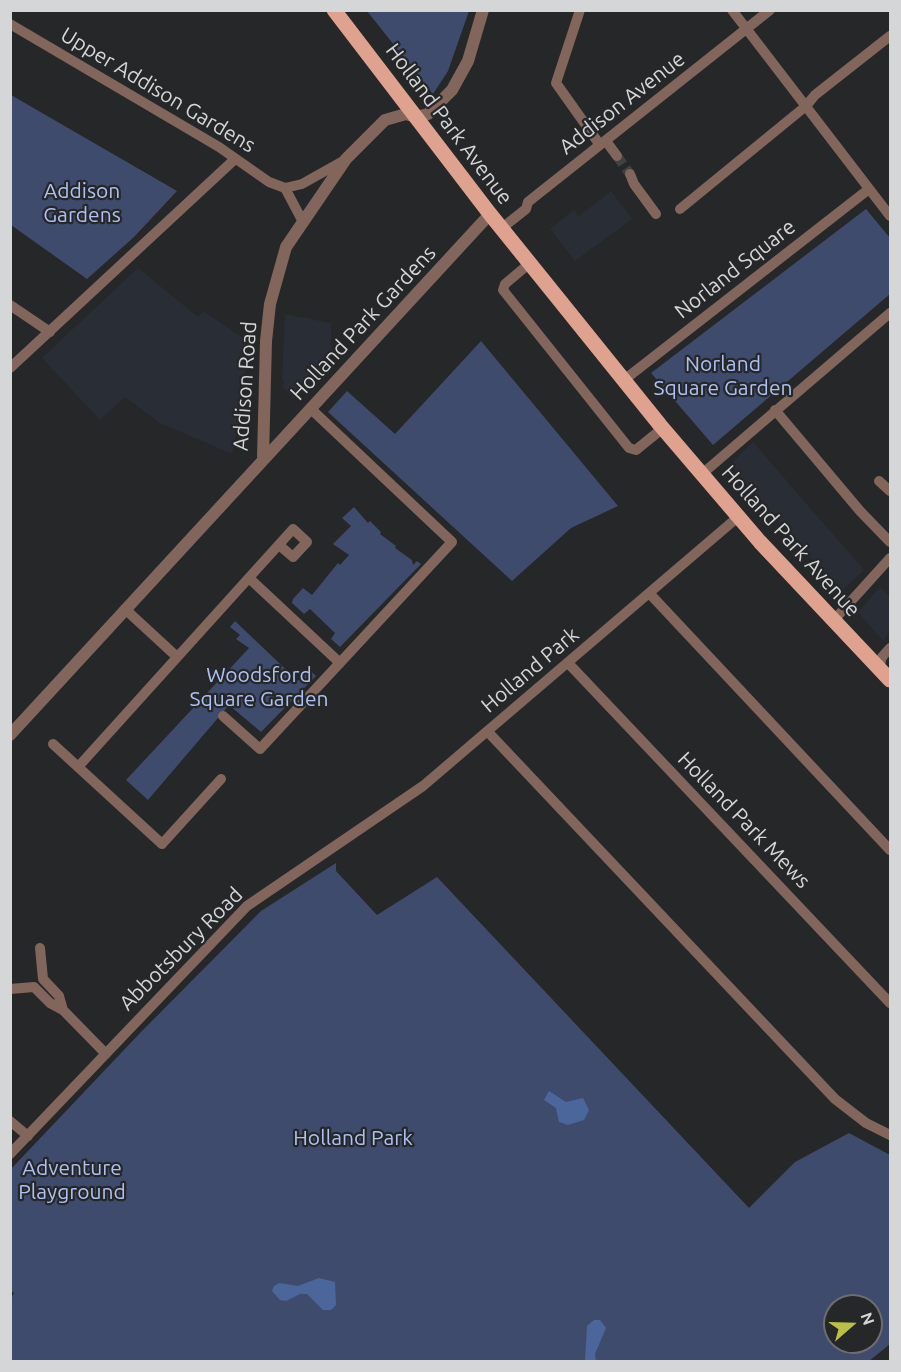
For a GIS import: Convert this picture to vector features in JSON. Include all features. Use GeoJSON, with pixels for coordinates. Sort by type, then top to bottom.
{"type":"FeatureCollection","features":[{"type":"Feature","properties":{"kind":"main road","name":"Holland Park Avenue"},"geometry":{"type":"LineString","coordinates":[[334,10],[490,214],[663,428],[738,517],[834,620],[885,667],[891,680]]}},
{"type":"Feature","properties":{"kind":"street"},"geometry":{"type":"LineString","coordinates":[[416,117],[428,114],[458,82],[478,36],[483,10]]}},
{"type":"Feature","properties":{"kind":"street"},"geometry":{"type":"LineString","coordinates":[[580,10],[556,83],[603,143],[617,156]]}},
{"type":"Feature","properties":{"kind":"street"},"geometry":{"type":"LineString","coordinates":[[732,10],[891,216]]}},
{"type":"Feature","properties":{"kind":"street","name":"Addison Avenue"},"geometry":{"type":"LineString","coordinates":[[502,228],[526,209],[528,202],[770,10]]}},
{"type":"Feature","properties":{"kind":"street","name":"Upper Addison Gardens"},"geometry":{"type":"LineString","coordinates":[[10,24],[219,147],[269,182],[285,188]]}},
{"type":"Feature","properties":{"kind":"street"},"geometry":{"type":"LineString","coordinates":[[680,209],[806,106],[815,95],[891,36]]}},
{"type":"Feature","properties":{"kind":"street","name":"Addison Road"},"geometry":{"type":"LineString","coordinates":[[10,735],[263,457],[266,341],[270,304],[286,247],[346,159],[385,120],[406,114],[416,117]]}},
{"type":"Feature","properties":{"kind":"street"},"geometry":{"type":"LineString","coordinates":[[10,368],[235,159]]}},
{"type":"Feature","properties":{"kind":"street"},"geometry":{"type":"LineString","coordinates":[[303,222],[285,188],[314,179],[346,159]]}},
{"type":"Feature","properties":{"kind":"street"},"geometry":{"type":"LineString","coordinates":[[630,174],[634,184],[656,214]]}},
{"type":"Feature","properties":{"kind":"street","name":"Norland Square"},"geometry":{"type":"LineString","coordinates":[[624,380],[869,189]]}},
{"type":"Feature","properties":{"kind":"street","name":"Holland Park Gardens"},"geometry":{"type":"LineString","coordinates":[[263,457],[311,409],[490,214]]}},
{"type":"Feature","properties":{"kind":"street"},"geometry":{"type":"LineString","coordinates":[[530,263],[502,287],[629,448],[636,450],[663,428]]}},
{"type":"Feature","properties":{"kind":"street"},"geometry":{"type":"LineString","coordinates":[[10,305],[50,332]]}},
{"type":"Feature","properties":{"kind":"street"},"geometry":{"type":"LineString","coordinates":[[702,474],[891,313]]}},
{"type":"Feature","properties":{"kind":"street"},"geometry":{"type":"LineString","coordinates":[[223,716],[260,749],[452,542],[311,409]]}},
{"type":"Feature","properties":{"kind":"street"},"geometry":{"type":"LineString","coordinates":[[775,410],[860,511],[891,542]]}},
{"type":"Feature","properties":{"kind":"street"},"geometry":{"type":"LineString","coordinates":[[879,480],[891,491]]}},
{"type":"Feature","properties":{"kind":"street","name":"Holland Park"},"geometry":{"type":"LineString","coordinates":[[738,517],[488,732],[835,1099],[866,1123],[891,1136]]}},
{"type":"Feature","properties":{"kind":"street"},"geometry":{"type":"LineString","coordinates":[[78,766],[279,544]]}},
{"type":"Feature","properties":{"kind":"street"},"geometry":{"type":"LineString","coordinates":[[834,620],[891,558]]}},
{"type":"Feature","properties":{"kind":"street"},"geometry":{"type":"LineString","coordinates":[[249,578],[339,663]]}},
{"type":"Feature","properties":{"kind":"street"},"geometry":{"type":"LineString","coordinates":[[650,594],[891,850]]}},
{"type":"Feature","properties":{"kind":"street"},"geometry":{"type":"LineString","coordinates":[[125,609],[176,656]]}},
{"type":"Feature","properties":{"kind":"street"},"geometry":{"type":"LineString","coordinates":[[885,667],[882,657],[891,648]]}},
{"type":"Feature","properties":{"kind":"street","name":"Holland Park Mews"},"geometry":{"type":"LineString","coordinates":[[569,664],[891,1003]]}},
{"type":"Feature","properties":{"kind":"street","name":"Abbotsbury Road"},"geometry":{"type":"LineString","coordinates":[[10,1154],[247,906],[415,792],[488,732]]}},
{"type":"Feature","properties":{"kind":"street"},"geometry":{"type":"LineString","coordinates":[[53,744],[162,844],[220,779]]}},
{"type":"Feature","properties":{"kind":"street"},"geometry":{"type":"LineString","coordinates":[[40,948],[43,979],[59,996],[63,1010]]}},
{"type":"Feature","properties":{"kind":"street"},"geometry":{"type":"LineString","coordinates":[[10,989],[34,987],[43,979]]}},
{"type":"Feature","properties":{"kind":"street"},"geometry":{"type":"LineString","coordinates":[[34,987],[50,1003],[63,1010],[106,1054]]}},
{"type":"Feature","properties":{"kind":"street"},"geometry":{"type":"LineString","coordinates":[[10,1121],[28,1136]]}},
{"type":"Feature","properties":{"kind":"shaded area"},"geometry":{"type":"Polygon","coordinates":[[[611,191],[632,219],[575,261],[550,229],[574,210],[579,216],[611,191]]]}},
{"type":"Feature","properties":{"kind":"shaded area"},"geometry":{"type":"Polygon","coordinates":[[[138,268],[198,317],[204,311],[248,342],[242,404],[232,454],[160,423],[125,397],[100,420],[42,358],[138,268]]]}},
{"type":"Feature","properties":{"kind":"shaded area"},"geometry":{"type":"Polygon","coordinates":[[[285,314],[331,323],[331,346],[335,354],[294,399],[282,386],[284,384],[282,379],[285,314]]]}},
{"type":"Feature","properties":{"kind":"shaded area"},"geometry":{"type":"Polygon","coordinates":[[[753,442],[864,570],[840,592],[735,470],[732,462],[753,442]]]}},
{"type":"Feature","properties":{"kind":"shaded area"},"geometry":{"type":"Polygon","coordinates":[[[880,587],[890,597],[890,632],[883,641],[858,612],[880,587]]]}},
{"type":"Feature","properties":{"kind":"shaded area"},"geometry":{"type":"Polygon","coordinates":[[[549,1091],[566,1102],[583,1098],[589,1110],[584,1120],[568,1125],[559,1122],[556,1108],[544,1100],[549,1091]]]}},
{"type":"Feature","properties":{"kind":"shaded area"},"geometry":{"type":"Polygon","coordinates":[[[319,1278],[335,1282],[336,1305],[331,1310],[323,1310],[307,1294],[300,1294],[286,1301],[280,1300],[272,1291],[279,1283],[298,1286],[319,1278]]]}},
{"type":"Feature","properties":{"kind":"shaded area"},"geometry":{"type":"Polygon","coordinates":[[[594,1320],[600,1320],[606,1328],[595,1354],[596,1361],[585,1361],[587,1326],[594,1320]]]}},
{"type":"Feature","properties":{"kind":"green space"},"geometry":{"type":"Polygon","coordinates":[[[367,11],[469,11],[448,71],[433,94],[367,11]]]}},
{"type":"Feature","properties":{"kind":"green space","name":"Addison Gardens"},"geometry":{"type":"Polygon","coordinates":[[[11,95],[177,191],[134,237],[87,279],[11,225],[11,95]]]}},
{"type":"Feature","properties":{"kind":"green space","name":"Norland Square Garden"},"geometry":{"type":"Polygon","coordinates":[[[866,209],[890,238],[890,294],[713,445],[651,373],[866,209]]]}},
{"type":"Feature","properties":{"kind":"green space"},"geometry":{"type":"Polygon","coordinates":[[[481,341],[618,506],[571,528],[512,581],[328,412],[347,391],[395,434],[481,341]]]}},
{"type":"Feature","properties":{"kind":"green space","name":"Woodsford Square Garden"},"geometry":{"type":"Polygon","coordinates":[[[354,507],[368,523],[370,521],[381,532],[380,534],[396,546],[395,548],[412,560],[413,565],[417,561],[421,564],[340,647],[331,639],[335,633],[310,609],[304,614],[292,603],[303,588],[312,595],[338,563],[340,565],[349,555],[333,544],[351,526],[342,518],[354,507]]]}},
{"type":"Feature","properties":{"kind":"green space","name":"Woodsford Square Garden"},"geometry":{"type":"Polygon","coordinates":[[[235,621],[298,681],[308,668],[316,676],[261,732],[229,705],[148,800],[126,780],[249,648],[236,639],[240,635],[230,627],[235,621]]]}},
{"type":"Feature","properties":{"kind":"green space","name":"Holland Park"},"geometry":{"type":"Polygon","coordinates":[[[336,863],[336,871],[377,915],[437,877],[749,1208],[795,1162],[849,1133],[890,1155],[890,1344],[883,1350],[883,1294],[823,1294],[823,1354],[878,1354],[868,1362],[11,1361],[10,1300],[14,1293],[10,1290],[10,1170],[141,1032],[261,911],[336,863]]]}},
{"type":"Feature","properties":{"kind":"tunnel"},"geometry":{"type":"LineString","coordinates":[[617,156],[630,174]]}},
{"type":"Feature","properties":{"kind":"park label","name":"Adventure Playground"},"geometry":{"type":"Point","coordinates":[72,1180]}}]}
